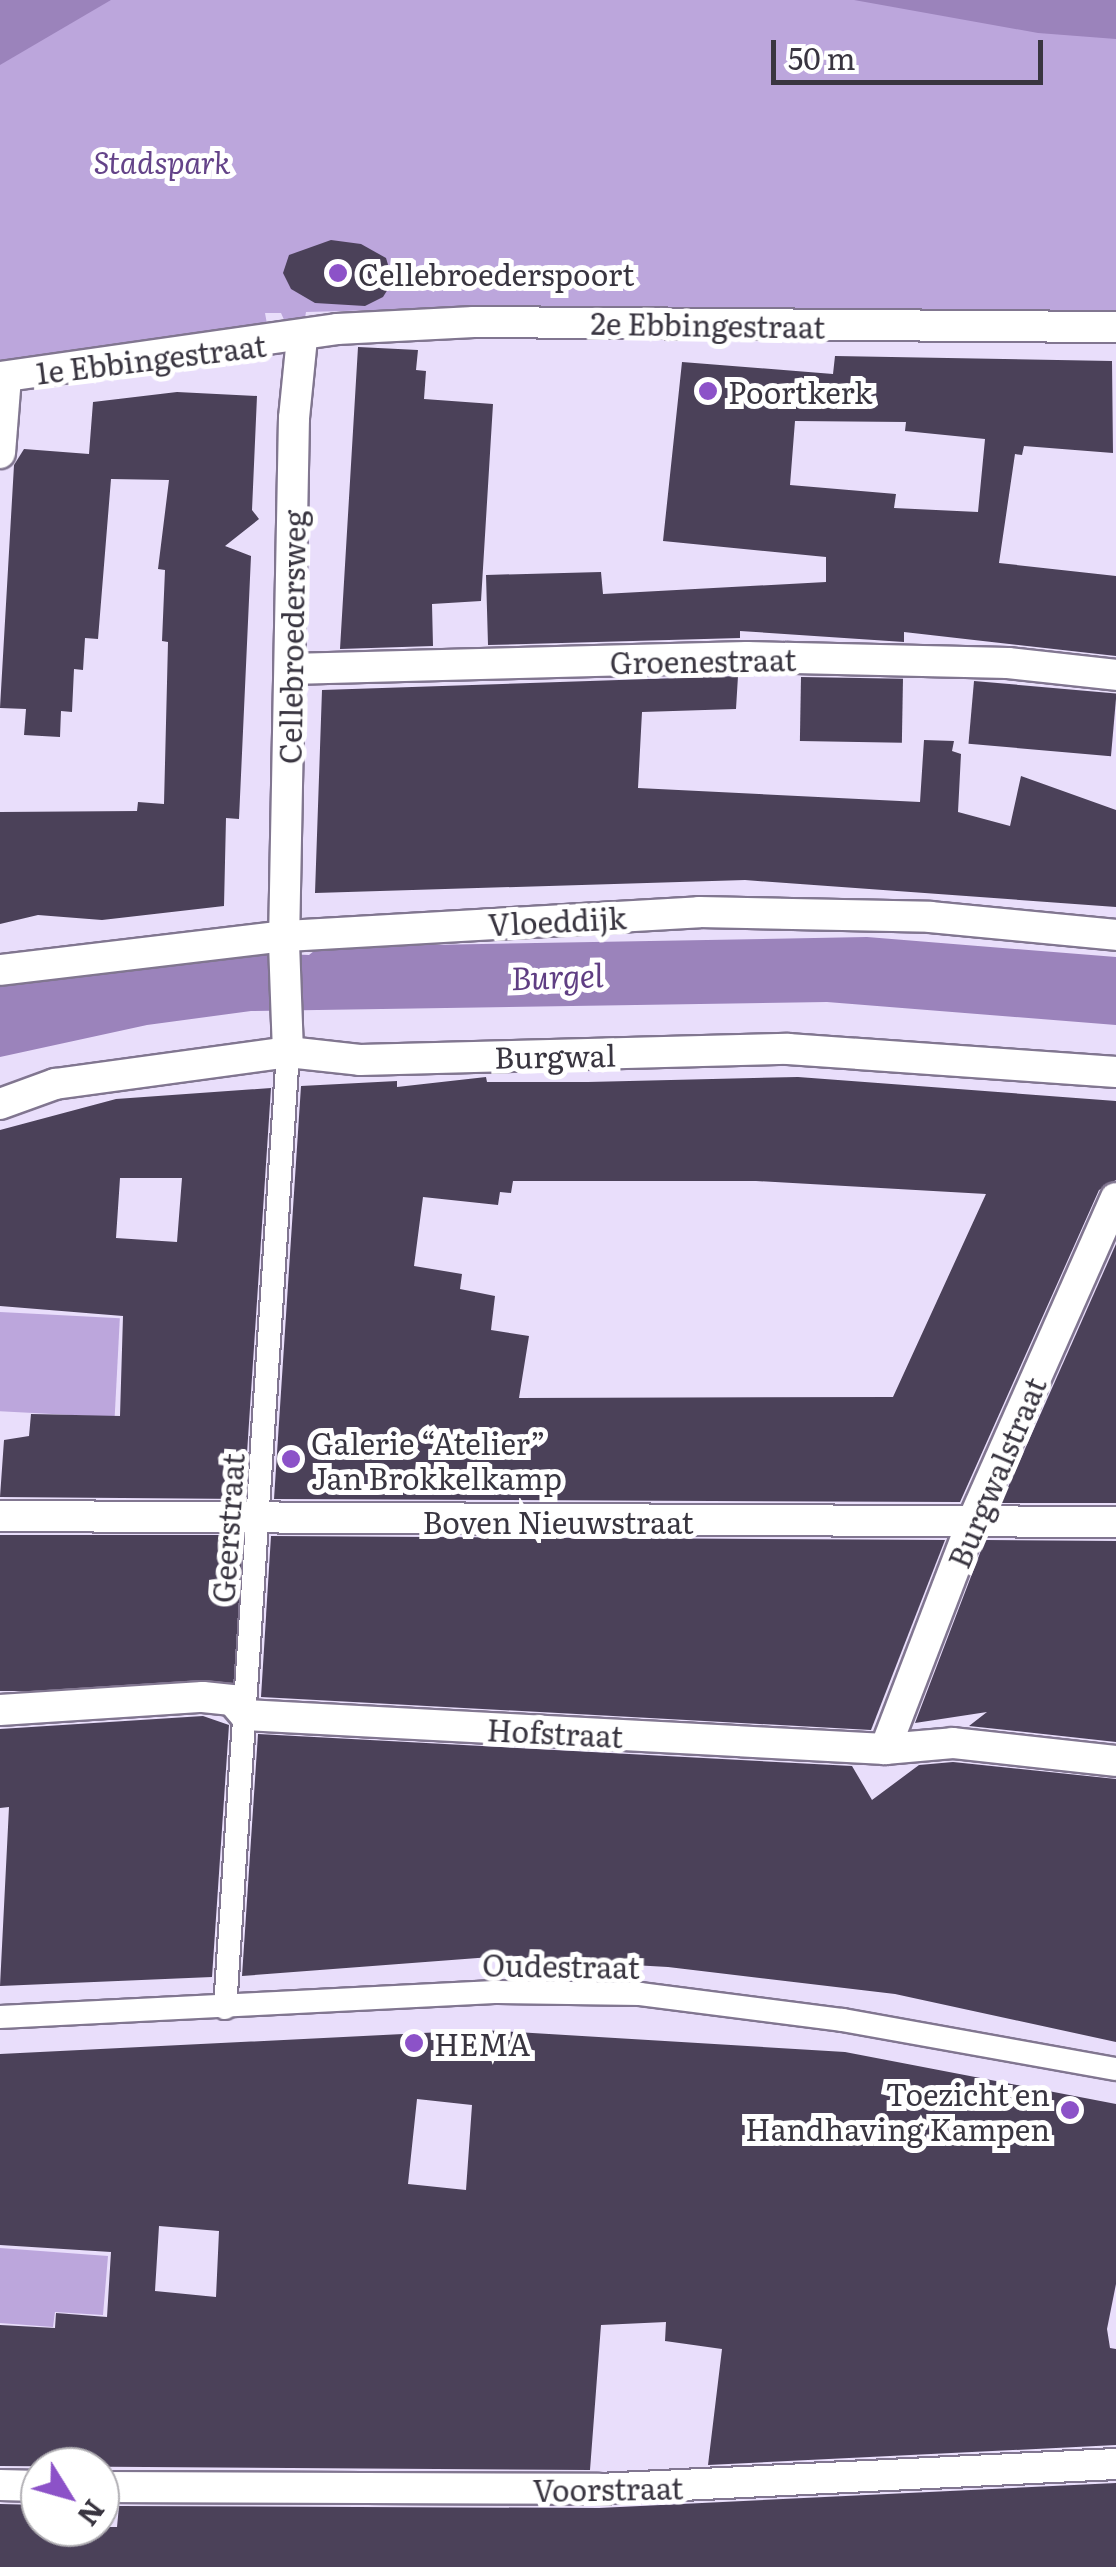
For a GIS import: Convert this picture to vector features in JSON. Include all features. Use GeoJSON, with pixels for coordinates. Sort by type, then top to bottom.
{"type":"FeatureCollection","features":[{"type":"Feature","properties":{"kind":"street","name":"2e Ebbingestraat"},"geometry":{"type":"LineString","coordinates":[[302,338],[338,329],[474,322],[1116,327]]}},
{"type":"Feature","properties":{"kind":"street","name":"1e Ebbingestraat"},"geometry":{"type":"LineString","coordinates":[[3,377],[302,338]]}},
{"type":"Feature","properties":{"kind":"street","name":"Cellebroedersweg"},"geometry":{"type":"LineString","coordinates":[[288,1040],[285,940],[290,669],[302,338]]}},
{"type":"Feature","properties":{"kind":"street"},"geometry":{"type":"LineString","coordinates":[[0,453],[3,377]]}},
{"type":"Feature","properties":{"kind":"street","name":"Groenestraat"},"geometry":{"type":"LineString","coordinates":[[290,669],[747,657],[1008,664],[1116,675]]}},
{"type":"Feature","properties":{"kind":"street","name":"Vloeddijk"},"geometry":{"type":"LineString","coordinates":[[0,970],[285,940],[699,912],[930,917],[1116,935]]}},
{"type":"Feature","properties":{"kind":"street","name":"Burgwal"},"geometry":{"type":"LineString","coordinates":[[0,1104],[55,1084],[288,1040],[360,1060],[788,1049],[1116,1072]]}},
{"type":"Feature","properties":{"kind":"street","name":"Geerstraat"},"geometry":{"type":"LineString","coordinates":[[224,2008],[288,1040]]}},
{"type":"Feature","properties":{"kind":"street","name":"Burgwalstraat"},"geometry":{"type":"LineString","coordinates":[[885,1750],[973,1520],[1116,1198]]}},
{"type":"Feature","properties":{"kind":"street","name":"Boven Nieuwstraat"},"geometry":{"type":"LineString","coordinates":[[0,1516],[258,1521],[1116,1522]]}},
{"type":"Feature","properties":{"kind":"street","name":"Hofstraat"},"geometry":{"type":"LineString","coordinates":[[0,1710],[203,1697],[232,1700],[245,1715],[885,1750],[953,1742],[1116,1761]]}},
{"type":"Feature","properties":{"kind":"street","name":"Oudestraat"},"geometry":{"type":"LineString","coordinates":[[0,2017],[494,1992],[640,1994],[843,2020],[1116,2069]]}},
{"type":"Feature","properties":{"kind":"street","name":"Voorstraat"},"geometry":{"type":"LineString","coordinates":[[120,2487],[600,2488],[1116,2464]]}},
{"type":"Feature","properties":{"kind":"green space","name":"Stadspark"},"geometry":{"type":"Polygon","coordinates":[[[0,0],[1116,0],[1116,310],[912,317],[417,309],[306,312],[305,318],[285,322],[281,313],[265,313],[267,324],[0,372],[0,0]]]}},
{"type":"Feature","properties":{"kind":"green space"},"geometry":{"type":"Polygon","coordinates":[[[0,1312],[120,1318],[115,1417],[0,1411],[0,1312]]]}},
{"type":"Feature","properties":{"kind":"green space"},"geometry":{"type":"Polygon","coordinates":[[[0,2248],[108,2256],[103,2315],[55,2312],[53,2327],[0,2323],[0,2248]]]}},
{"type":"Feature","properties":{"kind":"water"},"geometry":{"type":"Polygon","coordinates":[[[0,0],[111,0],[0,65],[0,0]]]}},
{"type":"Feature","properties":{"kind":"water"},"geometry":{"type":"Polygon","coordinates":[[[854,0],[1116,0],[1116,39],[1038,33],[854,0]]]}},
{"type":"Feature","properties":{"kind":"water","name":"Burgel"},"geometry":{"type":"Polygon","coordinates":[[[867,937],[1116,957],[1116,1025],[827,1002],[251,1011],[147,1025],[0,1057],[0,987],[57,974],[239,952],[309,955],[319,947],[867,937]]]}},
{"type":"Feature","properties":{"kind":"building","name":"Cellebroederspoort"},"geometry":{"type":"Polygon","coordinates":[[[331,240],[361,244],[386,258],[393,281],[383,297],[365,306],[315,303],[291,289],[283,273],[289,255],[331,240]]]}},
{"type":"Feature","properties":{"kind":"building"},"geometry":{"type":"Polygon","coordinates":[[[358,347],[418,350],[416,370],[426,371],[424,399],[493,404],[481,601],[432,604],[433,646],[340,649],[358,347]]]}},
{"type":"Feature","properties":{"kind":"building"},"geometry":{"type":"Polygon","coordinates":[[[835,356],[1112,361],[1113,453],[1024,446],[1022,455],[1015,454],[999,563],[1116,576],[1116,656],[904,632],[904,642],[740,631],[740,638],[488,645],[486,575],[601,572],[603,594],[826,582],[826,557],[663,541],[682,362],[833,374],[835,356]],[[795,421],[790,485],[896,494],[894,508],[978,512],[985,439],[905,431],[906,422],[795,421]]]}},
{"type":"Feature","properties":{"kind":"building"},"geometry":{"type":"Polygon","coordinates":[[[177,392],[257,396],[252,510],[259,519],[225,546],[251,556],[239,819],[226,818],[224,906],[102,920],[38,915],[0,924],[0,812],[137,811],[138,802],[164,804],[168,642],[162,641],[165,570],[158,569],[169,480],[111,479],[98,639],[85,638],[83,670],[74,669],[72,712],[61,711],[60,737],[24,735],[26,709],[0,708],[14,465],[24,449],[89,454],[93,402],[177,392]]]}},
{"type":"Feature","properties":{"kind":"building"},"geometry":{"type":"Polygon","coordinates":[[[738,676],[736,709],[642,712],[638,788],[920,802],[924,740],[954,741],[952,751],[961,754],[958,812],[1010,826],[1021,776],[1116,810],[1116,907],[745,880],[315,893],[322,690],[738,676]]]}},
{"type":"Feature","properties":{"kind":"building"},"geometry":{"type":"Polygon","coordinates":[[[801,677],[903,679],[902,743],[800,741],[801,677]]]}},
{"type":"Feature","properties":{"kind":"building"},"geometry":{"type":"Polygon","coordinates":[[[974,681],[1116,693],[1111,756],[969,744],[974,681]]]}},
{"type":"Feature","properties":{"kind":"building"},"geometry":{"type":"Polygon","coordinates":[[[486,1077],[487,1082],[588,1082],[798,1077],[1116,1101],[1116,1180],[1099,1190],[960,1502],[274,1499],[301,1086],[397,1081],[397,1087],[486,1077]],[[513,1181],[511,1193],[500,1192],[498,1205],[423,1197],[414,1266],[462,1274],[460,1289],[495,1296],[491,1330],[529,1336],[519,1398],[893,1397],[986,1194],[756,1181],[513,1181]]]}},
{"type":"Feature","properties":{"kind":"building"},"geometry":{"type":"Polygon","coordinates":[[[271,1088],[244,1499],[0,1497],[4,1440],[29,1436],[31,1414],[120,1416],[123,1316],[0,1306],[0,1130],[116,1099],[271,1088]],[[120,1178],[116,1238],[177,1242],[182,1178],[120,1178]]]}},
{"type":"Feature","properties":{"kind":"building"},"geometry":{"type":"Polygon","coordinates":[[[1116,1244],[1116,1503],[1001,1503],[1116,1244]]]}},
{"type":"Feature","properties":{"kind":"building"},"geometry":{"type":"Polygon","coordinates":[[[0,1535],[241,1535],[241,1691],[0,1691],[0,1535]]]}},
{"type":"Feature","properties":{"kind":"building"},"geometry":{"type":"Polygon","coordinates":[[[271,1536],[945,1540],[871,1730],[261,1697],[271,1536]]]}},
{"type":"Feature","properties":{"kind":"building"},"geometry":{"type":"Polygon","coordinates":[[[985,1540],[1116,1541],[1116,1742],[969,1726],[987,1712],[915,1723],[985,1540]]]}},
{"type":"Feature","properties":{"kind":"building"},"geometry":{"type":"Polygon","coordinates":[[[203,1716],[229,1725],[212,1977],[0,1986],[9,1807],[0,1808],[0,1729],[203,1716]]]}},
{"type":"Feature","properties":{"kind":"building"},"geometry":{"type":"Polygon","coordinates":[[[258,1734],[852,1766],[872,1800],[919,1765],[953,1762],[1116,1779],[1116,2042],[895,1994],[668,1967],[491,1957],[242,1976],[258,1734]]]}},
{"type":"Feature","properties":{"kind":"building"},"geometry":{"type":"Polygon","coordinates":[[[483,2030],[845,2052],[1116,2104],[1116,2284],[1107,2329],[1110,2348],[1116,2349],[1116,2445],[708,2465],[722,2349],[665,2341],[666,2322],[601,2325],[590,2470],[120,2467],[120,2447],[20,2447],[20,2466],[0,2466],[0,2325],[55,2328],[56,2313],[107,2317],[111,2252],[0,2245],[0,2054],[483,2030]],[[417,2099],[408,2184],[466,2190],[472,2105],[417,2099]],[[159,2226],[155,2291],[216,2297],[219,2231],[159,2226]]]}},
{"type":"Feature","properties":{"kind":"building"},"geometry":{"type":"Polygon","coordinates":[[[1116,2483],[1116,2567],[0,2567],[0,2504],[20,2504],[20,2547],[120,2547],[120,2506],[599,2508],[1116,2483]]]}},
{"type":"Feature","properties":{"kind":"place","name":"Cellebroederspoort"},"geometry":{"type":"Point","coordinates":[338,273]}},
{"type":"Feature","properties":{"kind":"place","name":"Poortkerk"},"geometry":{"type":"Point","coordinates":[708,391]}},
{"type":"Feature","properties":{"kind":"place","name":"Galerie “Atelier” Jan Brokkelkamp"},"geometry":{"type":"Point","coordinates":[291,1459]}},
{"type":"Feature","properties":{"kind":"place","name":"HEMA"},"geometry":{"type":"Point","coordinates":[414,2043]}},
{"type":"Feature","properties":{"kind":"place","name":"Toezicht en Handhaving Kampen"},"geometry":{"type":"Point","coordinates":[1070,2110]}}]}
